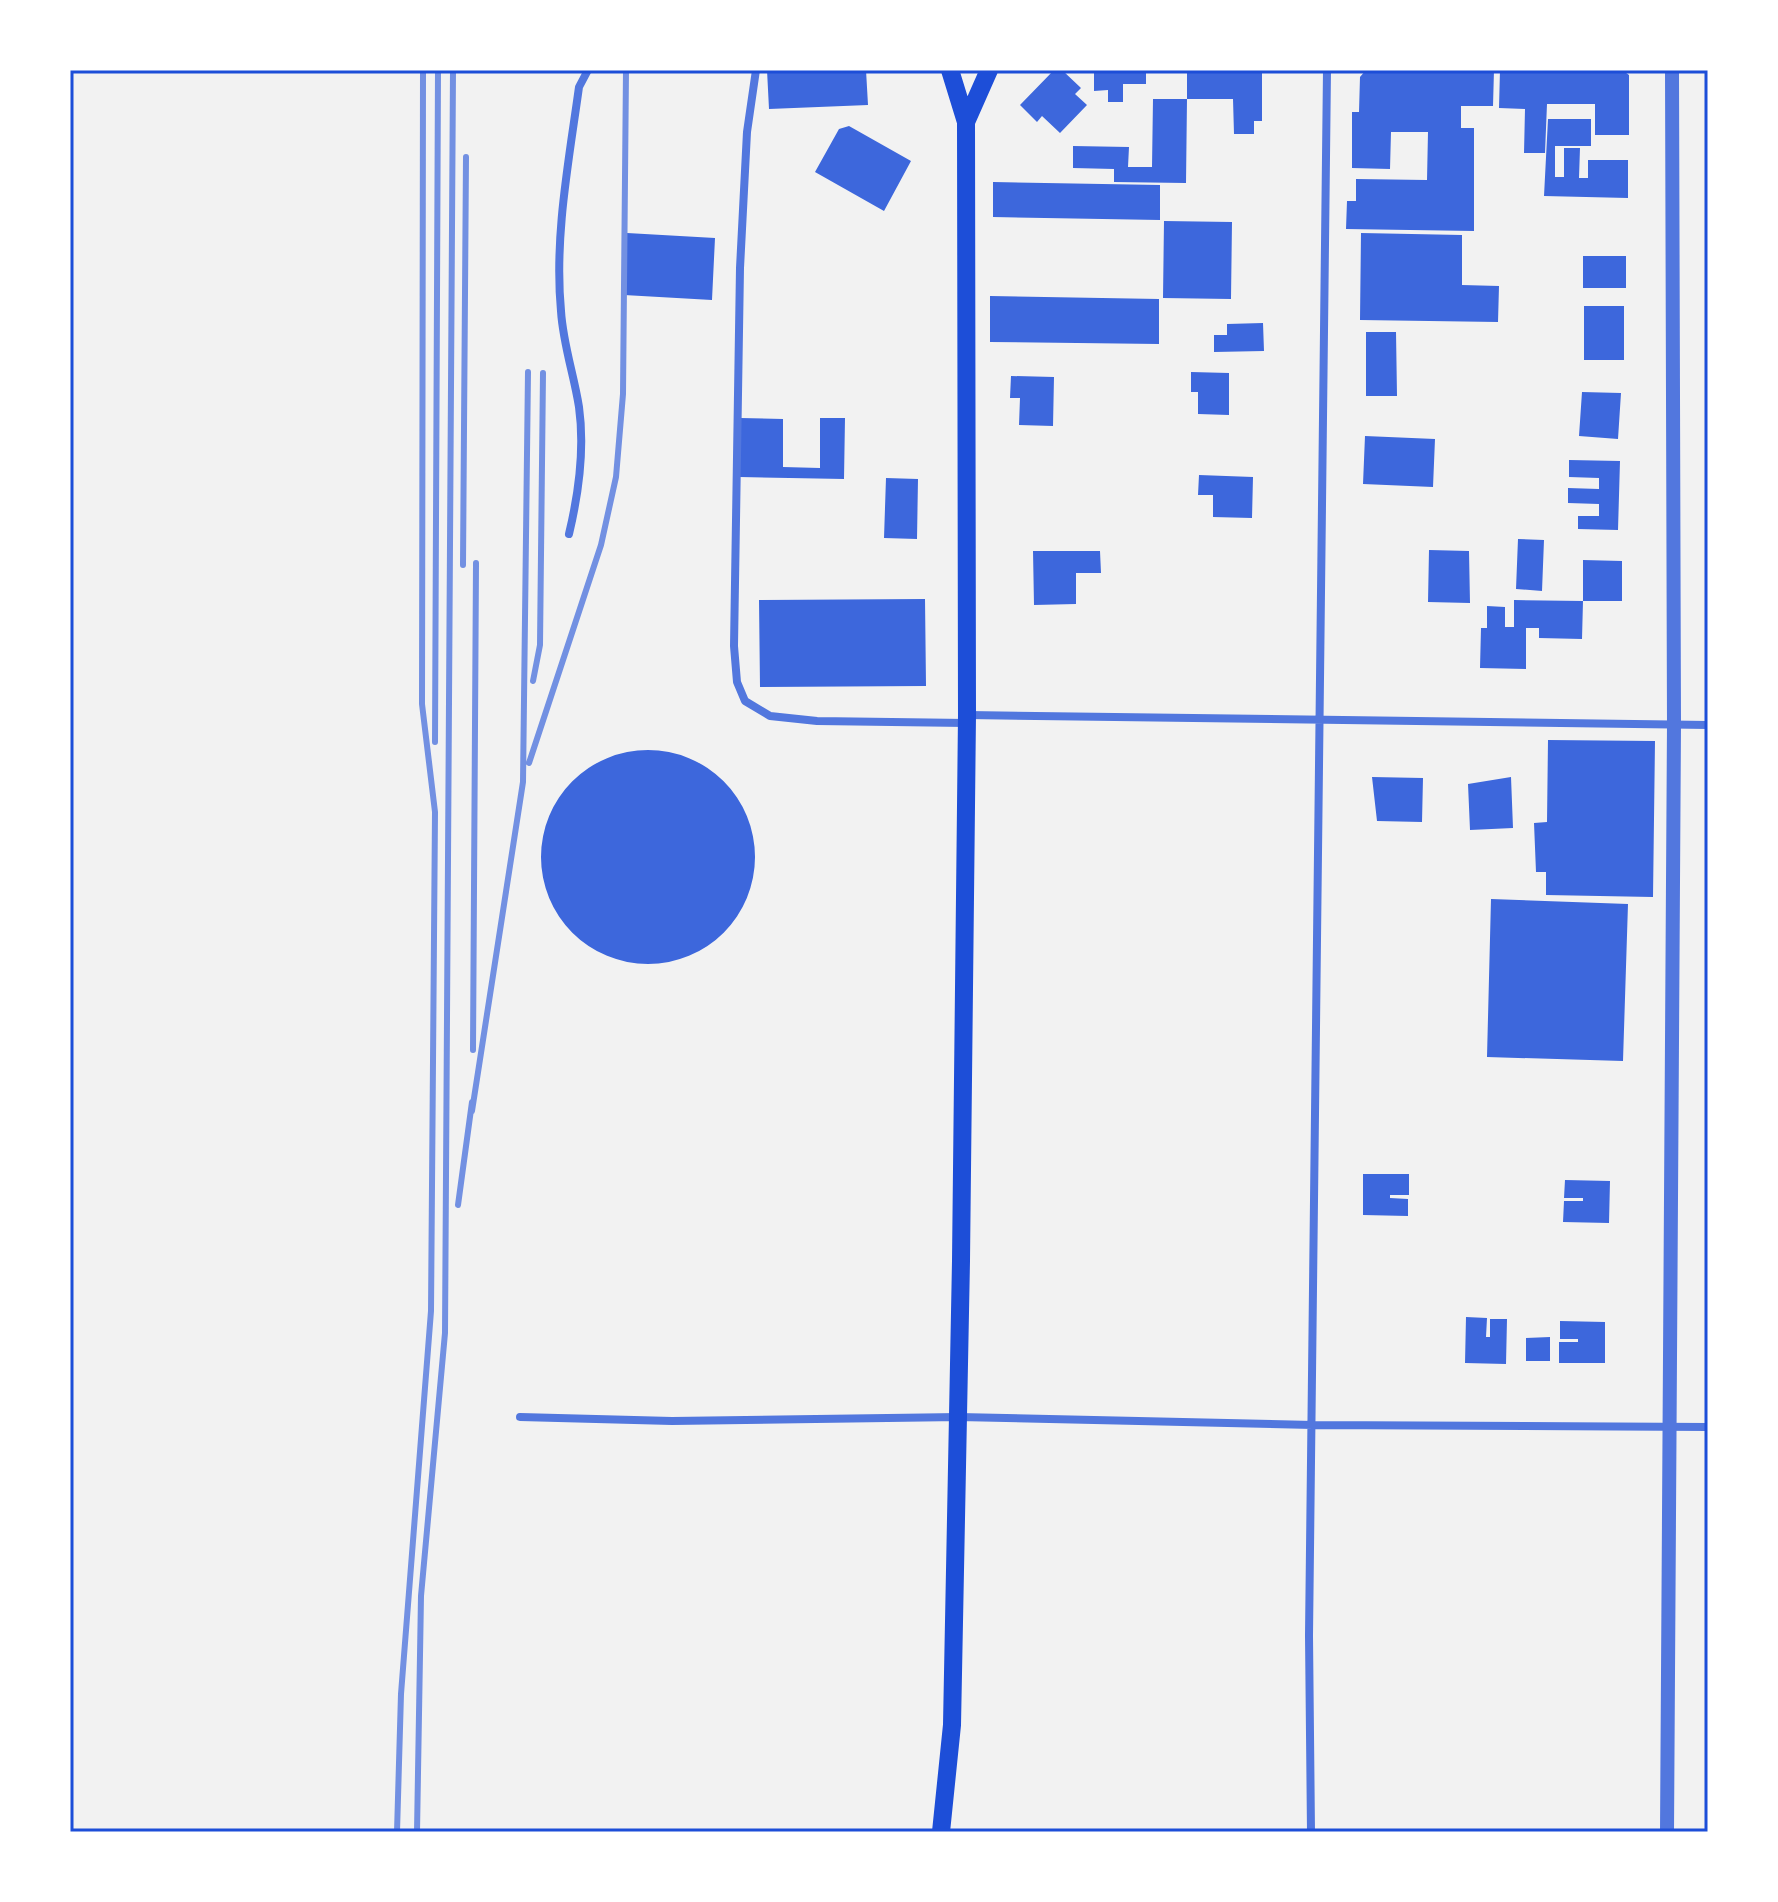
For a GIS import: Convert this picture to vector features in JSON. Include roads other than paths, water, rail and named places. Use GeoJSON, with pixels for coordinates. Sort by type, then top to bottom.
{"type":"FeatureCollection","features":[{"type":"Feature","properties":{"kind":"highway"},"geometry":{"type":"LineString","coordinates":[[941,1832],[952,1725],[959,1417],[966,719],[966,122],[950,70]]}},
{"type":"Feature","properties":{"kind":"highway"},"geometry":{"type":"LineString","coordinates":[[966,122],[989,70]]}},
{"type":"Feature","properties":{"kind":"street"},"geometry":{"type":"LineString","coordinates":[[569,534],[580,474],[582,438],[579,404],[565,347],[559,262],[579,87],[588,70]]}},
{"type":"Feature","properties":{"kind":"street"},"geometry":{"type":"LineString","coordinates":[[756,70],[747,132],[735,438],[737,682],[745,701],[770,716],[817,721],[1320,720],[1708,725]]}},
{"type":"Feature","properties":{"kind":"street"},"geometry":{"type":"LineString","coordinates":[[1311,1832],[1309,1636],[1327,70]]}},
{"type":"Feature","properties":{"kind":"street"},"geometry":{"type":"LineString","coordinates":[[1667,1832],[1674,724],[1672,70]]}},
{"type":"Feature","properties":{"kind":"street"},"geometry":{"type":"LineString","coordinates":[[520,1417],[672,1421],[959,1417],[1313,1425],[1708,1427]]}},
{"type":"Feature","properties":{"kind":"railway"},"geometry":{"type":"LineString","coordinates":[[397,1832],[401,1694],[431,1311],[435,812],[422,704],[423,70]]}},
{"type":"Feature","properties":{"kind":"railway"},"geometry":{"type":"LineString","coordinates":[[435,742],[438,70]]}},
{"type":"Feature","properties":{"kind":"railway"},"geometry":{"type":"LineString","coordinates":[[417,1832],[421,1596],[445,1333],[453,70]]}},
{"type":"Feature","properties":{"kind":"railway"},"geometry":{"type":"LineString","coordinates":[[529,763],[601,545],[616,477],[623,394],[626,70]]}},
{"type":"Feature","properties":{"kind":"railway"},"geometry":{"type":"LineString","coordinates":[[463,565],[466,157]]}},
{"type":"Feature","properties":{"kind":"railway"},"geometry":{"type":"LineString","coordinates":[[472,1111],[523,782],[528,372]]}},
{"type":"Feature","properties":{"kind":"railway"},"geometry":{"type":"LineString","coordinates":[[533,681],[540,645],[543,373]]}},
{"type":"Feature","properties":{"kind":"railway"},"geometry":{"type":"LineString","coordinates":[[473,1050],[476,563]]}},
{"type":"Feature","properties":{"kind":"railway"},"geometry":{"type":"LineString","coordinates":[[458,1205],[472,1102]]}}]}
